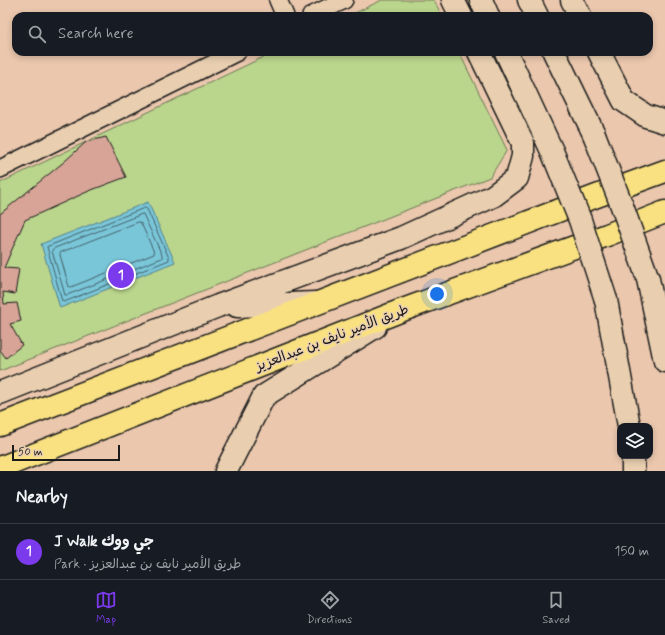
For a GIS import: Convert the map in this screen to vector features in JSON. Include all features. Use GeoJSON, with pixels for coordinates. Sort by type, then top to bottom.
{"type":"FeatureCollection","features":[{"type":"Feature","properties":{"kind":"highway"},"geometry":{"type":"LineString","coordinates":[[0,425],[665,171]]}},
{"type":"Feature","properties":{"kind":"highway","name":"طريق الأمير نايف بن عبدالعزيز"},"geometry":{"type":"LineString","coordinates":[[0,468],[400,311],[600,238],[665,212]]}},
{"type":"Feature","properties":{"kind":"main road"},"geometry":{"type":"LineString","coordinates":[[453,0],[459,12]]}},
{"type":"Feature","properties":{"kind":"main road"},"geometry":{"type":"LineString","coordinates":[[481,0],[486,12]]}},
{"type":"Feature","properties":{"kind":"main road"},"geometry":{"type":"LineString","coordinates":[[529,0],[535,12]]}},
{"type":"Feature","properties":{"kind":"main road"},"geometry":{"type":"LineString","coordinates":[[572,0],[578,12]]}},
{"type":"Feature","properties":{"kind":"main road"},"geometry":{"type":"LineString","coordinates":[[0,393],[218,306],[401,238],[492,196],[517,178],[524,156],[523,143],[481,56]]}},
{"type":"Feature","properties":{"kind":"main road"},"geometry":{"type":"LineString","coordinates":[[508,56],[552,151],[580,220],[606,300],[628,423]]}},
{"type":"Feature","properties":{"kind":"main road"},"geometry":{"type":"LineString","coordinates":[[556,56],[594,134],[622,206],[648,279],[665,361]]}},
{"type":"Feature","properties":{"kind":"main road"},"geometry":{"type":"LineString","coordinates":[[601,56],[624,101],[646,116],[665,122]]}},
{"type":"Feature","properties":{"kind":"main road"},"geometry":{"type":"LineString","coordinates":[[218,306],[318,303]]}},
{"type":"Feature","properties":{"kind":"main road"},"geometry":{"type":"LineString","coordinates":[[226,471],[264,396],[400,311]]}},
{"type":"Feature","properties":{"kind":"main road"},"geometry":{"type":"LineString","coordinates":[[633,459],[633,471]]}},
{"type":"Feature","properties":{"kind":"street"},"geometry":{"type":"LineString","coordinates":[[278,0],[283,12]]}},
{"type":"Feature","properties":{"kind":"street"},"geometry":{"type":"LineString","coordinates":[[319,12],[344,0]]}},
{"type":"Feature","properties":{"kind":"street"},"geometry":{"type":"LineString","coordinates":[[0,168],[230,56]]}},
{"type":"Feature","properties":{"kind":"green space"},"geometry":{"type":"Polygon","coordinates":[[[382,0],[434,0],[440,12],[357,12],[382,0]]]}},
{"type":"Feature","properties":{"kind":"green space"},"geometry":{"type":"Polygon","coordinates":[[[266,56],[461,56],[507,150],[490,177],[0,371],[0,183],[266,56]]]}},
{"type":"Feature","properties":{"kind":"water"},"geometry":{"type":"Polygon","coordinates":[[[148,202],[175,262],[60,308],[41,244],[148,202]]]}},
{"type":"Feature","properties":{"kind":"building"},"geometry":{"type":"Polygon","coordinates":[[[106,137],[126,177],[89,191],[25,220],[4,268],[19,269],[15,294],[3,292],[4,304],[17,303],[21,321],[10,324],[22,345],[6,358],[0,350],[0,214],[86,142],[106,137]]]}},
{"type":"Feature","properties":{"kind":"place","name":"J Walk جي ووك"},"geometry":{"type":"Point","coordinates":[121,275]}}]}
